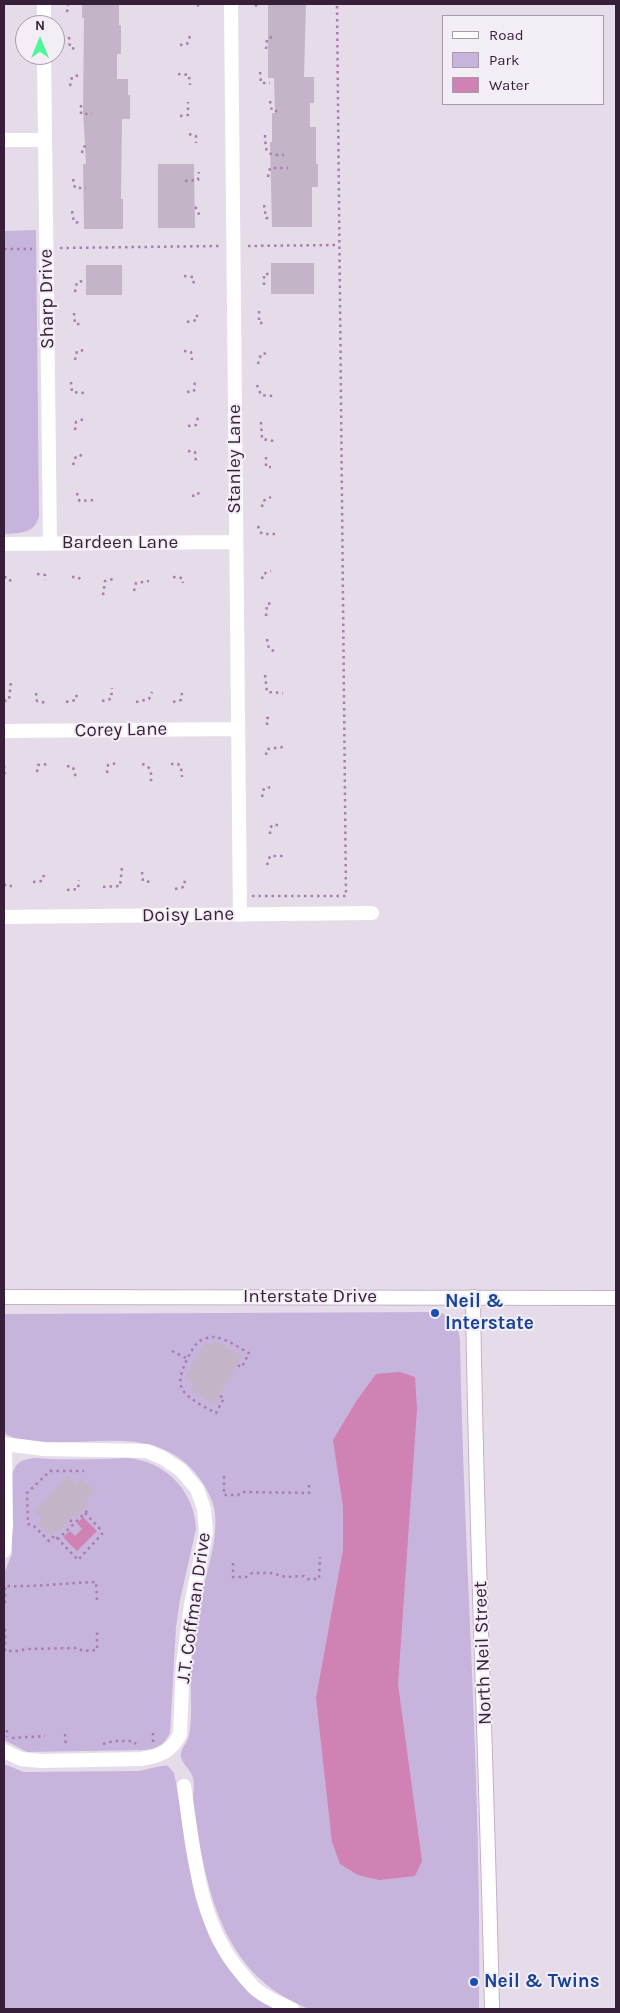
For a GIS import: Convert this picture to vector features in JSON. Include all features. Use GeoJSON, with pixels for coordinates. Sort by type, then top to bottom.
{"type":"FeatureCollection","features":[{"type":"Feature","properties":{"kind":"street","name":"Stanley Lane"},"geometry":{"type":"LineString","coordinates":[[231,4],[240,914]]}},
{"type":"Feature","properties":{"kind":"street","name":"Sharp Drive"},"geometry":{"type":"LineString","coordinates":[[44,65],[50,543]]}},
{"type":"Feature","properties":{"kind":"street"},"geometry":{"type":"LineString","coordinates":[[4,140],[45,140]]}},
{"type":"Feature","properties":{"kind":"street","name":"Bardeen Lane"},"geometry":{"type":"LineString","coordinates":[[4,544],[235,542]]}},
{"type":"Feature","properties":{"kind":"street","name":"Corey Lane"},"geometry":{"type":"LineString","coordinates":[[4,731],[238,729]]}},
{"type":"Feature","properties":{"kind":"street","name":"Doisy Lane"},"geometry":{"type":"LineString","coordinates":[[4,917],[372,913]]}},
{"type":"Feature","properties":{"kind":"street","name":"Interstate Drive"},"geometry":{"type":"LineString","coordinates":[[4,1297],[616,1298]]}},
{"type":"Feature","properties":{"kind":"street","name":"North Neil Street"},"geometry":{"type":"LineString","coordinates":[[473,1297],[474,1415],[488,1815],[492,2009]]}},
{"type":"Feature","properties":{"kind":"street"},"geometry":{"type":"LineString","coordinates":[[4,1444],[6,1526],[4,1552]]}},
{"type":"Feature","properties":{"kind":"street","name":"J.T. Coffman Drive"},"geometry":{"type":"LineString","coordinates":[[4,1444],[44,1449],[147,1451],[163,1458],[181,1470],[197,1489],[204,1510],[206,1532],[191,1605],[183,1664],[180,1734],[175,1744],[167,1752],[156,1757],[141,1759],[41,1761],[21,1759],[4,1751]]}},
{"type":"Feature","properties":{"kind":"street"},"geometry":{"type":"LineString","coordinates":[[184,1786],[197,1872],[210,1921],[223,1947],[238,1970],[257,1991],[292,2009]]}},
{"type":"Feature","properties":{"kind":"path"},"geometry":{"type":"LineString","coordinates":[[67,12],[68,4]]}},
{"type":"Feature","properties":{"kind":"path"},"geometry":{"type":"LineString","coordinates":[[256,4],[256,9]]}},
{"type":"Feature","properties":{"kind":"path"},"geometry":{"type":"LineString","coordinates":[[252,896],[346,896],[336,4]]}},
{"type":"Feature","properties":{"kind":"path"},"geometry":{"type":"LineString","coordinates":[[69,36],[70,48],[77,49]]}},
{"type":"Feature","properties":{"kind":"path"},"geometry":{"type":"LineString","coordinates":[[180,45],[187,44],[190,36]]}},
{"type":"Feature","properties":{"kind":"path"},"geometry":{"type":"LineString","coordinates":[[266,49],[267,39],[272,37]]}},
{"type":"Feature","properties":{"kind":"path"},"geometry":{"type":"LineString","coordinates":[[260,72],[261,83],[270,83]]}},
{"type":"Feature","properties":{"kind":"path"},"geometry":{"type":"LineString","coordinates":[[178,74],[189,75],[190,85]]}},
{"type":"Feature","properties":{"kind":"path"},"geometry":{"type":"LineString","coordinates":[[70,86],[72,78],[80,76]]}},
{"type":"Feature","properties":{"kind":"path"},"geometry":{"type":"LineString","coordinates":[[270,101],[272,110],[280,111]]}},
{"type":"Feature","properties":{"kind":"path"},"geometry":{"type":"LineString","coordinates":[[180,116],[188,115],[188,102]]}},
{"type":"Feature","properties":{"kind":"path"},"geometry":{"type":"LineString","coordinates":[[81,105],[82,114],[92,114]]}},
{"type":"Feature","properties":{"kind":"path"},"geometry":{"type":"LineString","coordinates":[[189,134],[196,136],[196,143]]}},
{"type":"Feature","properties":{"kind":"path"},"geometry":{"type":"LineString","coordinates":[[265,135],[268,153],[271,155],[284,155]]}},
{"type":"Feature","properties":{"kind":"path"},"geometry":{"type":"LineString","coordinates":[[82,153],[83,147],[90,145]]}},
{"type":"Feature","properties":{"kind":"path"},"geometry":{"type":"LineString","coordinates":[[268,177],[270,168],[288,168]]}},
{"type":"Feature","properties":{"kind":"path"},"geometry":{"type":"LineString","coordinates":[[185,181],[198,180],[199,172]]}},
{"type":"Feature","properties":{"kind":"path"},"geometry":{"type":"LineString","coordinates":[[73,179],[75,188],[86,188]]}},
{"type":"Feature","properties":{"kind":"path"},"geometry":{"type":"LineString","coordinates":[[264,205],[266,218],[272,218]]}},
{"type":"Feature","properties":{"kind":"path"},"geometry":{"type":"LineString","coordinates":[[195,207],[200,216]]}},
{"type":"Feature","properties":{"kind":"path"},"geometry":{"type":"LineString","coordinates":[[72,211],[74,222],[80,223]]}},
{"type":"Feature","properties":{"kind":"path"},"geometry":{"type":"LineString","coordinates":[[243,246],[339,245]]}},
{"type":"Feature","properties":{"kind":"path"},"geometry":{"type":"LineString","coordinates":[[59,248],[224,246]]}},
{"type":"Feature","properties":{"kind":"path"},"geometry":{"type":"LineString","coordinates":[[4,249],[35,249]]}},
{"type":"Feature","properties":{"kind":"path"},"geometry":{"type":"LineString","coordinates":[[264,286],[264,274],[269,274]]}},
{"type":"Feature","properties":{"kind":"path"},"geometry":{"type":"LineString","coordinates":[[184,276],[193,277],[194,286]]}},
{"type":"Feature","properties":{"kind":"path"},"geometry":{"type":"LineString","coordinates":[[75,292],[77,282],[84,281]]}},
{"type":"Feature","properties":{"kind":"path"},"geometry":{"type":"LineString","coordinates":[[187,322],[197,320],[197,311]]}},
{"type":"Feature","properties":{"kind":"path"},"geometry":{"type":"LineString","coordinates":[[259,311],[259,323],[265,323]]}},
{"type":"Feature","properties":{"kind":"path"},"geometry":{"type":"LineString","coordinates":[[74,313],[75,324],[83,324]]}},
{"type":"Feature","properties":{"kind":"path"},"geometry":{"type":"LineString","coordinates":[[75,360],[77,351],[86,350]]}},
{"type":"Feature","properties":{"kind":"path"},"geometry":{"type":"LineString","coordinates":[[184,351],[190,352],[192,360]]}},
{"type":"Feature","properties":{"kind":"path"},"geometry":{"type":"LineString","coordinates":[[258,364],[261,354],[269,353]]}},
{"type":"Feature","properties":{"kind":"path"},"geometry":{"type":"LineString","coordinates":[[187,392],[194,391],[195,381]]}},
{"type":"Feature","properties":{"kind":"path"},"geometry":{"type":"LineString","coordinates":[[71,382],[72,392],[84,393]]}},
{"type":"Feature","properties":{"kind":"path"},"geometry":{"type":"LineString","coordinates":[[257,385],[261,395],[273,396]]}},
{"type":"Feature","properties":{"kind":"path"},"geometry":{"type":"LineString","coordinates":[[188,426],[196,425],[198,417]]}},
{"type":"Feature","properties":{"kind":"path"},"geometry":{"type":"LineString","coordinates":[[75,430],[76,422],[84,419]]}},
{"type":"Feature","properties":{"kind":"path"},"geometry":{"type":"LineString","coordinates":[[261,422],[262,439],[274,441]]}},
{"type":"Feature","properties":{"kind":"path"},"geometry":{"type":"LineString","coordinates":[[188,451],[195,452],[196,462]]}},
{"type":"Feature","properties":{"kind":"path"},"geometry":{"type":"LineString","coordinates":[[73,466],[76,456],[85,455]]}},
{"type":"Feature","properties":{"kind":"path"},"geometry":{"type":"LineString","coordinates":[[266,457],[266,466],[270,466]]}},
{"type":"Feature","properties":{"kind":"path"},"geometry":{"type":"LineString","coordinates":[[192,496],[198,495],[199,489]]}},
{"type":"Feature","properties":{"kind":"path"},"geometry":{"type":"LineString","coordinates":[[77,493],[80,501],[95,500]]}},
{"type":"Feature","properties":{"kind":"path"},"geometry":{"type":"LineString","coordinates":[[262,507],[262,501],[270,497]]}},
{"type":"Feature","properties":{"kind":"path"},"geometry":{"type":"LineString","coordinates":[[258,526],[262,534],[276,534]]}},
{"type":"Feature","properties":{"kind":"path"},"geometry":{"type":"LineString","coordinates":[[262,579],[262,574],[271,571]]}},
{"type":"Feature","properties":{"kind":"path"},"geometry":{"type":"LineString","coordinates":[[37,574],[45,575],[46,580]]}},
{"type":"Feature","properties":{"kind":"path"},"geometry":{"type":"LineString","coordinates":[[4,577],[9,578],[11,582]]}},
{"type":"Feature","properties":{"kind":"path"},"geometry":{"type":"LineString","coordinates":[[72,577],[78,577],[81,580]]}},
{"type":"Feature","properties":{"kind":"path"},"geometry":{"type":"LineString","coordinates":[[173,577],[182,578],[183,583]]}},
{"type":"Feature","properties":{"kind":"path"},"geometry":{"type":"LineString","coordinates":[[103,595],[105,581],[113,579]]}},
{"type":"Feature","properties":{"kind":"path"},"geometry":{"type":"LineString","coordinates":[[134,591],[136,583],[149,581]]}},
{"type":"Feature","properties":{"kind":"path"},"geometry":{"type":"LineString","coordinates":[[266,616],[267,604],[273,603]]}},
{"type":"Feature","properties":{"kind":"path"},"geometry":{"type":"LineString","coordinates":[[267,639],[269,649],[274,651]]}},
{"type":"Feature","properties":{"kind":"path"},"geometry":{"type":"LineString","coordinates":[[265,675],[267,692],[283,692]]}},
{"type":"Feature","properties":{"kind":"path"},"geometry":{"type":"LineString","coordinates":[[4,701],[9,700],[11,697],[11,681]]}},
{"type":"Feature","properties":{"kind":"path"},"geometry":{"type":"LineString","coordinates":[[102,701],[111,699],[112,688]]}},
{"type":"Feature","properties":{"kind":"path"},"geometry":{"type":"LineString","coordinates":[[136,702],[149,699],[152,692]]}},
{"type":"Feature","properties":{"kind":"path"},"geometry":{"type":"LineString","coordinates":[[173,702],[181,700],[182,692]]}},
{"type":"Feature","properties":{"kind":"path"},"geometry":{"type":"LineString","coordinates":[[36,693],[37,702],[47,703]]}},
{"type":"Feature","properties":{"kind":"path"},"geometry":{"type":"LineString","coordinates":[[66,702],[76,700],[77,693]]}},
{"type":"Feature","properties":{"kind":"path"},"geometry":{"type":"LineString","coordinates":[[267,725],[267,718],[273,718]]}},
{"type":"Feature","properties":{"kind":"path"},"geometry":{"type":"LineString","coordinates":[[266,755],[267,749],[283,747]]}},
{"type":"Feature","properties":{"kind":"path"},"geometry":{"type":"LineString","coordinates":[[37,772],[38,765],[48,764]]}},
{"type":"Feature","properties":{"kind":"path"},"geometry":{"type":"LineString","coordinates":[[107,773],[108,765],[117,764]]}},
{"type":"Feature","properties":{"kind":"path"},"geometry":{"type":"LineString","coordinates":[[142,764],[149,766],[151,769],[151,784]]}},
{"type":"Feature","properties":{"kind":"path"},"geometry":{"type":"LineString","coordinates":[[171,764],[178,764],[181,767],[182,777]]}},
{"type":"Feature","properties":{"kind":"path"},"geometry":{"type":"LineString","coordinates":[[4,766],[5,774]]}},
{"type":"Feature","properties":{"kind":"path"},"geometry":{"type":"LineString","coordinates":[[67,766],[74,767],[76,778]]}},
{"type":"Feature","properties":{"kind":"path"},"geometry":{"type":"LineString","coordinates":[[262,797],[264,788],[274,787]]}},
{"type":"Feature","properties":{"kind":"path"},"geometry":{"type":"LineString","coordinates":[[270,834],[272,825],[280,825]]}},
{"type":"Feature","properties":{"kind":"path"},"geometry":{"type":"LineString","coordinates":[[267,865],[270,856],[284,856]]}},
{"type":"Feature","properties":{"kind":"path"},"geometry":{"type":"LineString","coordinates":[[103,886],[120,886],[122,867]]}},
{"type":"Feature","properties":{"kind":"path"},"geometry":{"type":"LineString","coordinates":[[142,872],[143,881],[152,882]]}},
{"type":"Feature","properties":{"kind":"path"},"geometry":{"type":"LineString","coordinates":[[34,882],[42,881],[44,875]]}},
{"type":"Feature","properties":{"kind":"path"},"geometry":{"type":"LineString","coordinates":[[174,889],[184,887],[185,879]]}},
{"type":"Feature","properties":{"kind":"path"},"geometry":{"type":"LineString","coordinates":[[67,890],[78,889],[78,880]]}},
{"type":"Feature","properties":{"kind":"path"},"geometry":{"type":"LineString","coordinates":[[4,884],[12,886]]}},
{"type":"Feature","properties":{"kind":"path"},"geometry":{"type":"LineString","coordinates":[[220,1396],[224,1398],[216,1413],[186,1394],[181,1384],[180,1374],[197,1343],[202,1339],[214,1337],[229,1342],[249,1353],[242,1367],[237,1364]]}},
{"type":"Feature","properties":{"kind":"path"},"geometry":{"type":"LineString","coordinates":[[172,1351],[188,1359]]}},
{"type":"Feature","properties":{"kind":"path"},"geometry":{"type":"LineString","coordinates":[[84,1471],[50,1471],[27,1493],[28,1524],[33,1525],[49,1541],[55,1535],[78,1560],[102,1534],[101,1530],[85,1513]]}},
{"type":"Feature","properties":{"kind":"path"},"geometry":{"type":"LineString","coordinates":[[224,1476],[224,1495],[238,1495],[242,1492],[309,1494],[309,1480]]}},
{"type":"Feature","properties":{"kind":"path"},"geometry":{"type":"LineString","coordinates":[[58,1539],[89,1510]]}},
{"type":"Feature","properties":{"kind":"path"},"geometry":{"type":"LineString","coordinates":[[70,1520],[74,1524]]}},
{"type":"Feature","properties":{"kind":"path"},"geometry":{"type":"LineString","coordinates":[[233,1563],[234,1577],[246,1577],[252,1573],[271,1573],[286,1577],[304,1576],[308,1579],[319,1579],[320,1557]]}},
{"type":"Feature","properties":{"kind":"path"},"geometry":{"type":"LineString","coordinates":[[5,1603],[5,1586],[35,1587],[65,1583],[96,1582],[97,1600]]}},
{"type":"Feature","properties":{"kind":"path"},"geometry":{"type":"LineString","coordinates":[[5,1629],[5,1651],[77,1648],[83,1651],[98,1650],[97,1632]]}},
{"type":"Feature","properties":{"kind":"path"},"geometry":{"type":"LineString","coordinates":[[7,1730],[7,1738],[45,1736]]}},
{"type":"Feature","properties":{"kind":"path"},"geometry":{"type":"LineString","coordinates":[[153,1733],[154,1745]]}},
{"type":"Feature","properties":{"kind":"path"},"geometry":{"type":"LineString","coordinates":[[66,1734],[66,1747],[73,1748]]}},
{"type":"Feature","properties":{"kind":"path"},"geometry":{"type":"LineString","coordinates":[[100,1745],[114,1741],[132,1741],[136,1744],[145,1745]]}},
{"type":"Feature","properties":{"kind":"green space"},"geometry":{"type":"Polygon","coordinates":[[[36,230],[39,516],[37,522],[30,529],[21,533],[4,534],[4,231],[36,230]]]}},
{"type":"Feature","properties":{"kind":"green space"},"geometry":{"type":"Polygon","coordinates":[[[434,1312],[446,1315],[453,1320],[460,1339],[478,1842],[479,2009],[309,2009],[281,1995],[258,1976],[239,1955],[225,1931],[206,1877],[193,1806],[193,1778],[181,1756],[190,1727],[191,1671],[197,1619],[214,1538],[215,1513],[209,1495],[203,1483],[191,1468],[175,1455],[157,1447],[138,1442],[119,1441],[34,1442],[16,1439],[4,1433],[4,1314],[434,1312]]]}},
{"type":"Feature","properties":{"kind":"green space"},"geometry":{"type":"Polygon","coordinates":[[[34,1458],[128,1458],[148,1462],[169,1475],[178,1484],[191,1505],[195,1516],[196,1529],[176,1627],[170,1733],[163,1743],[157,1747],[145,1750],[27,1752],[4,1740],[4,1573],[12,1554],[12,1475],[15,1467],[20,1462],[34,1458]]]}},
{"type":"Feature","properties":{"kind":"green space"},"geometry":{"type":"Polygon","coordinates":[[[4,1764],[24,1772],[138,1771],[168,1766],[174,1773],[195,1895],[212,1942],[224,1962],[251,1993],[274,2009],[4,2009],[4,1764]]]}},
{"type":"Feature","properties":{"kind":"water"},"geometry":{"type":"Polygon","coordinates":[[[400,1372],[415,1377],[417,1409],[398,1684],[422,1861],[415,1876],[379,1880],[358,1875],[340,1864],[332,1842],[316,1698],[343,1550],[343,1507],[333,1440],[357,1400],[376,1374],[400,1372]]]}},
{"type":"Feature","properties":{"kind":"water"},"geometry":{"type":"Polygon","coordinates":[[[83,1517],[97,1531],[77,1551],[63,1537],[70,1531],[75,1536],[82,1529],[77,1523],[83,1517]]]}},
{"type":"Feature","properties":{"kind":"building"},"geometry":{"type":"Polygon","coordinates":[[[82,4],[119,4],[121,54],[117,54],[117,79],[128,79],[128,95],[130,95],[130,119],[122,119],[121,199],[123,199],[123,229],[84,229],[83,164],[86,164],[83,110],[84,18],[82,18],[82,4]]]}},
{"type":"Feature","properties":{"kind":"building"},"geometry":{"type":"Polygon","coordinates":[[[268,4],[306,4],[304,77],[314,77],[314,103],[310,103],[310,127],[316,127],[316,164],[318,164],[318,187],[312,187],[312,227],[272,227],[270,142],[272,142],[272,113],[275,113],[274,78],[268,78],[268,4]]]}},
{"type":"Feature","properties":{"kind":"building"},"geometry":{"type":"Polygon","coordinates":[[[158,164],[194,164],[195,228],[158,228],[158,164]]]}},
{"type":"Feature","properties":{"kind":"building"},"geometry":{"type":"Polygon","coordinates":[[[271,263],[314,263],[314,294],[271,294],[271,263]]]}},
{"type":"Feature","properties":{"kind":"building"},"geometry":{"type":"Polygon","coordinates":[[[86,265],[122,265],[122,295],[86,295],[86,265]]]}},
{"type":"Feature","properties":{"kind":"building"},"geometry":{"type":"Polygon","coordinates":[[[215,1341],[242,1356],[214,1404],[191,1391],[195,1383],[185,1377],[205,1342],[212,1346],[215,1341]]]}},
{"type":"Feature","properties":{"kind":"building"},"geometry":{"type":"Polygon","coordinates":[[[68,1476],[76,1484],[81,1479],[95,1491],[85,1501],[89,1504],[75,1519],[72,1516],[56,1533],[55,1531],[51,1535],[38,1523],[43,1519],[34,1511],[68,1476]]]}},
{"type":"Feature","properties":{"kind":"place","name":"Neil & Interstate"},"geometry":{"type":"Point","coordinates":[435,1313]}},
{"type":"Feature","properties":{"kind":"place","name":"Neil & Twins"},"geometry":{"type":"Point","coordinates":[474,1982]}}]}
